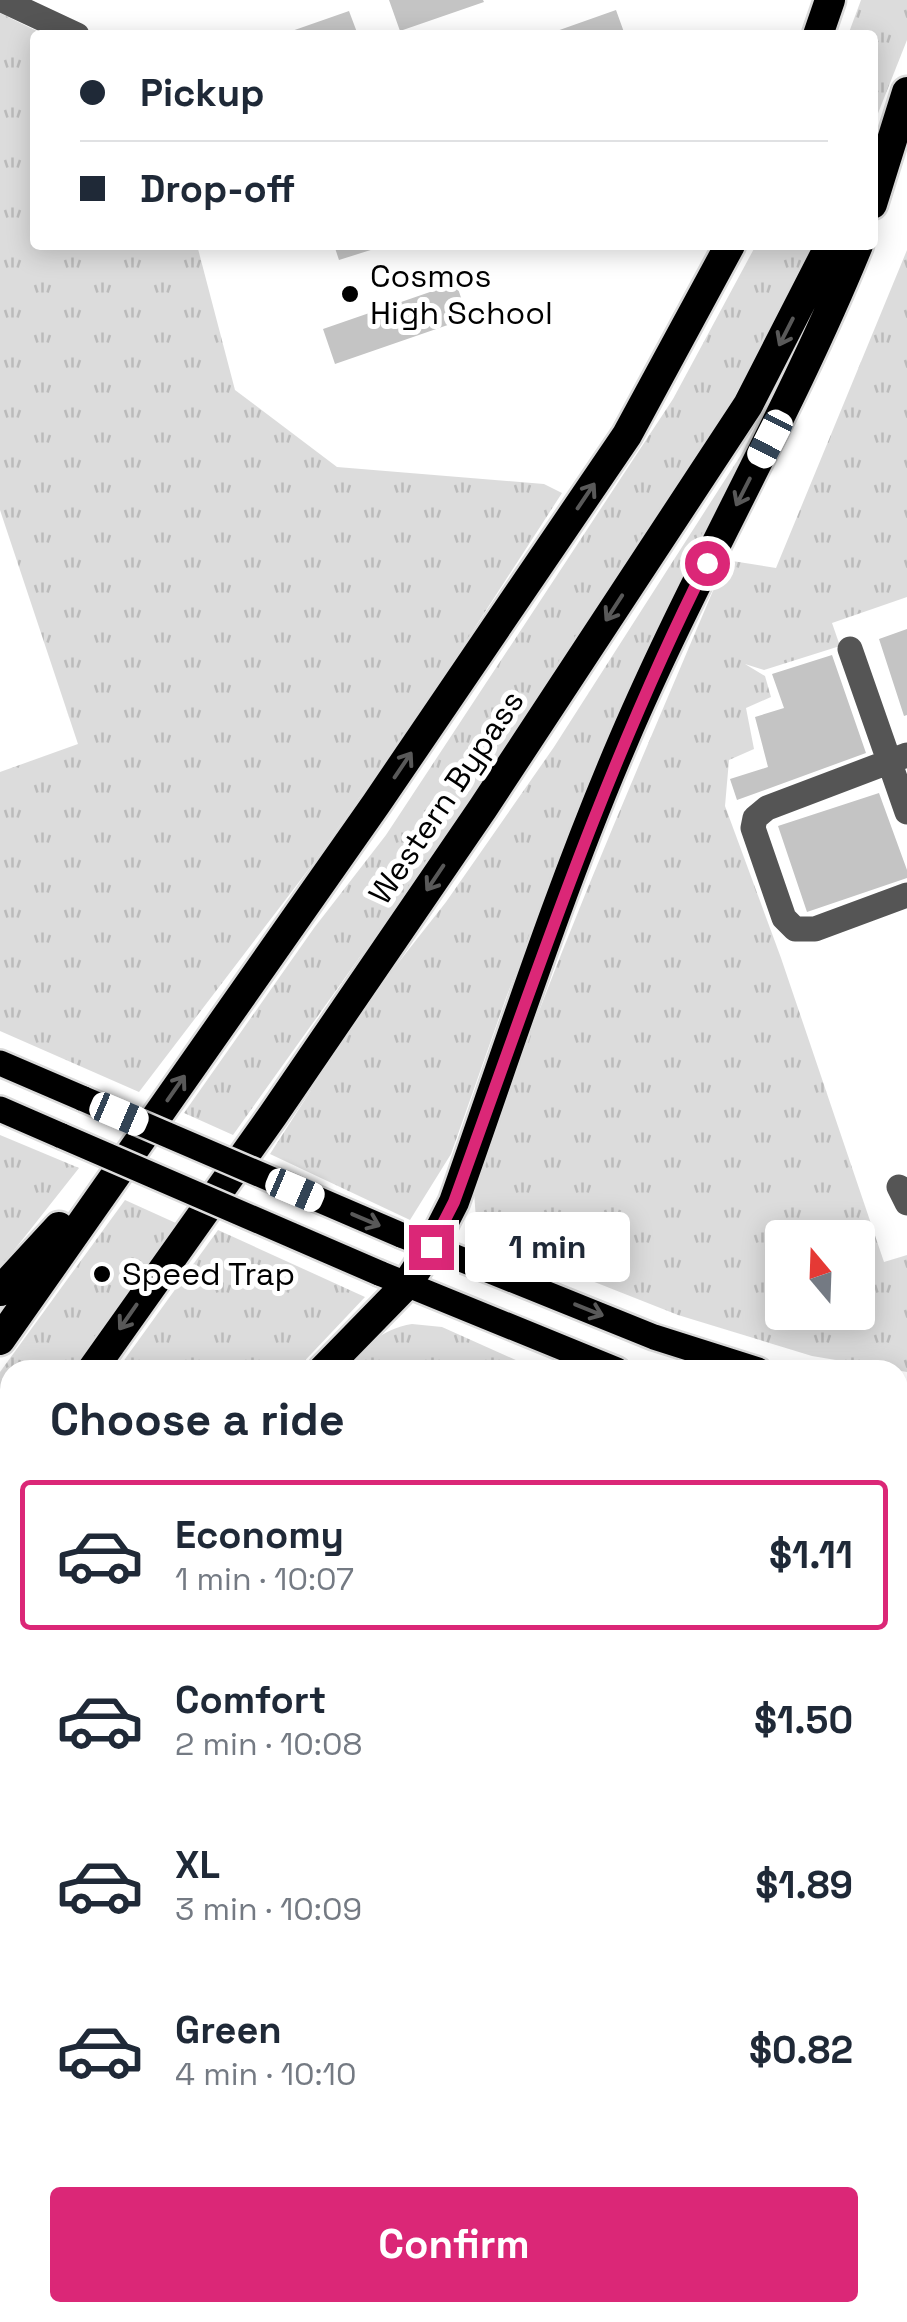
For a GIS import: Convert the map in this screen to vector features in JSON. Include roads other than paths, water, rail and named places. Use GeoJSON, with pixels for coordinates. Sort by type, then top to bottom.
{"type":"FeatureCollection","features":[{"type":"Feature","properties":{"kind":"highway"},"geometry":{"type":"LineString","coordinates":[[820,30],[830,0]]}},
{"type":"Feature","properties":{"kind":"highway"},"geometry":{"type":"LineString","coordinates":[[878,148],[907,91]]}},
{"type":"Feature","properties":{"kind":"highway"},"geometry":{"type":"LineString","coordinates":[[878,185],[907,91]]}},
{"type":"Feature","properties":{"kind":"highway","name":"Western Bypass"},"geometry":{"type":"LineString","coordinates":[[0,1340],[376,804],[628,435],[727,250]]}},
{"type":"Feature","properties":{"kind":"highway","name":"Western Bypass"},"geometry":{"type":"LineString","coordinates":[[99,1360],[483,808],[748,405],[827,250]]}},
{"type":"Feature","properties":{"kind":"highway"},"geometry":{"type":"LineString","coordinates":[[331,1360],[393,1278],[431,1247],[454,1202],[583,840],[624,738],[673,630],[822,331],[856,250]]}},
{"type":"Feature","properties":{"kind":"highway"},"geometry":{"type":"LineString","coordinates":[[0,1291],[138,1142]]}},
{"type":"Feature","properties":{"kind":"main road"},"geometry":{"type":"LineString","coordinates":[[0,1063],[401,1235],[654,1337],[726,1360]]}},
{"type":"Feature","properties":{"kind":"main road"},"geometry":{"type":"LineString","coordinates":[[0,1109],[594,1360]]}},
{"type":"Feature","properties":{"kind":"street"},"geometry":{"type":"LineString","coordinates":[[2,0],[66,30]]}},
{"type":"Feature","properties":{"kind":"street"},"geometry":{"type":"LineString","coordinates":[[850,649],[897,759],[907,812]]}},
{"type":"Feature","properties":{"kind":"street"},"geometry":{"type":"LineString","coordinates":[[897,759],[767,808],[755,818],[753,828],[784,918],[794,928],[815,929],[907,895]]}},
{"type":"Feature","properties":{"kind":"place","name":"Cosmos High School"},"geometry":{"type":"Point","coordinates":[350,294]}},
{"type":"Feature","properties":{"kind":"place","name":"Speed Trap"},"geometry":{"type":"Point","coordinates":[102,1274]}}]}
